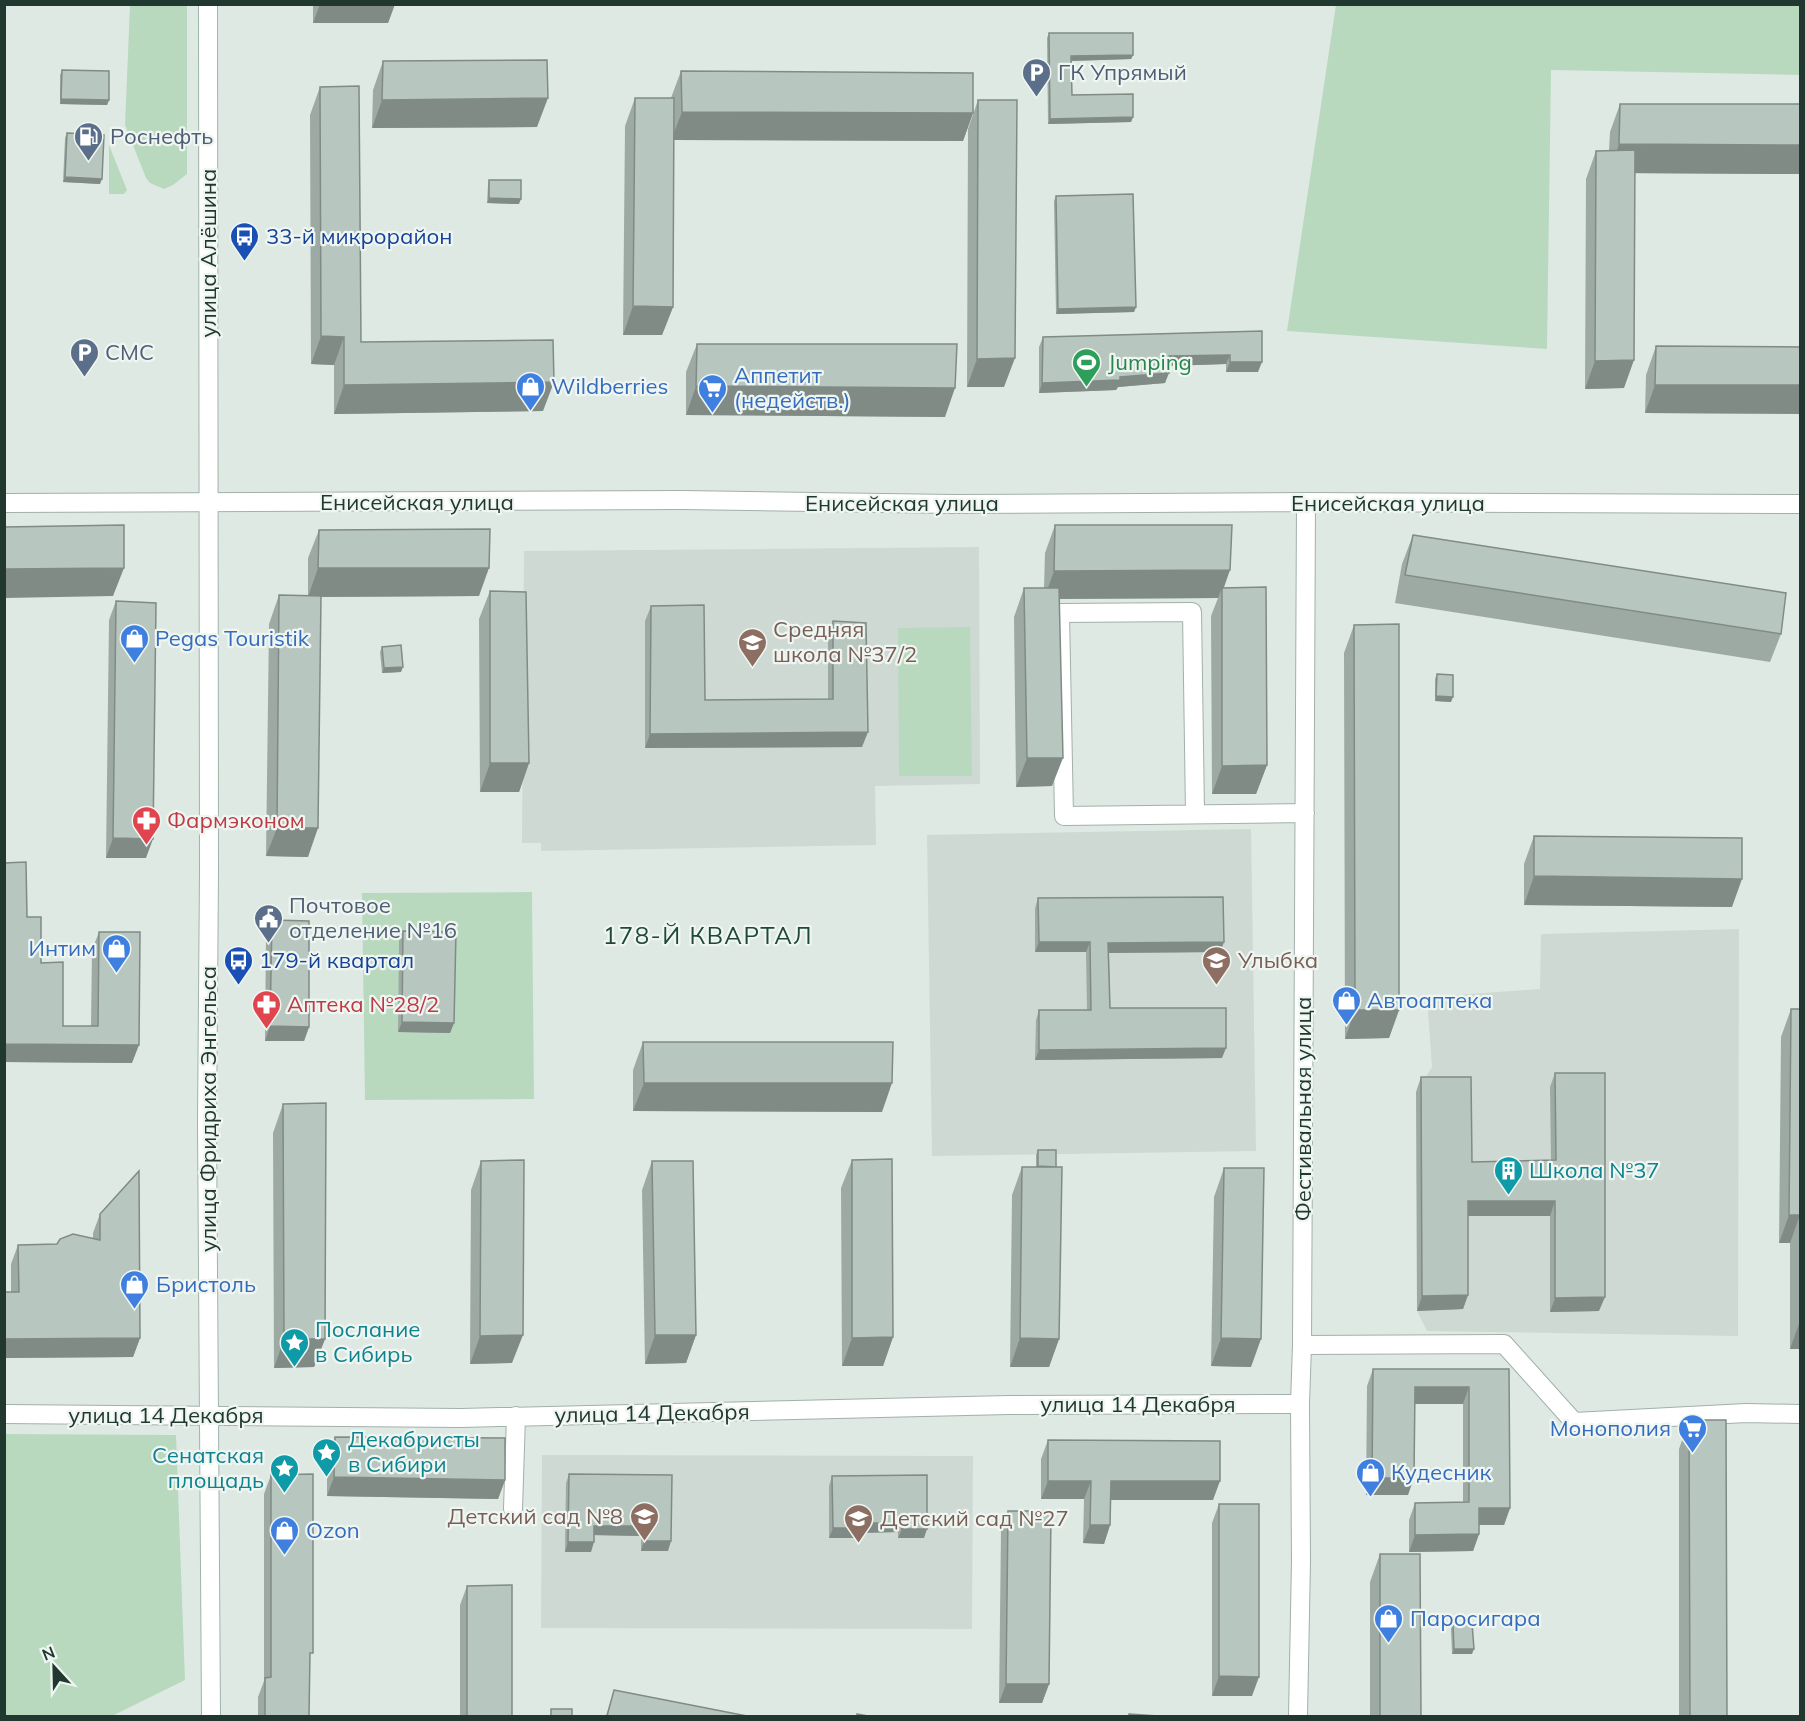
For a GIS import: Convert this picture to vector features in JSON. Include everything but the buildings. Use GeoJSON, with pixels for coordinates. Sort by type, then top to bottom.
{"type":"FeatureCollection","features":[{"type":"Feature","properties":{"kind":"street","name":"улица Алёшина"},"geometry":{"type":"LineString","coordinates":[[208,4],[209,502]]}},
{"type":"Feature","properties":{"kind":"street","name":"Енисейская улица"},"geometry":{"type":"LineString","coordinates":[[4,503],[682,500],[953,504],[1306,502],[1800,504]]}},
{"type":"Feature","properties":{"kind":"street","name":"улица Фридриха Энгельса"},"geometry":{"type":"LineString","coordinates":[[209,502],[207,1123],[211,1716]]}},
{"type":"Feature","properties":{"kind":"street","name":"Фестивальная улица"},"geometry":{"type":"LineString","coordinates":[[1298,1716],[1301,1561],[1306,502]]}},
{"type":"Feature","properties":{"kind":"street"},"geometry":{"type":"LineString","coordinates":[[1194,813],[1192,612],[1060,613],[1064,816],[1305,813]]}},
{"type":"Feature","properties":{"kind":"street"},"geometry":{"type":"LineString","coordinates":[[1302,1345],[1504,1344],[1575,1422],[1746,1413],[1800,1414]]}},
{"type":"Feature","properties":{"kind":"street","name":"улица 14 Декабря"},"geometry":{"type":"LineString","coordinates":[[4,1414],[516,1416],[1009,1405],[1300,1404]]}},
{"type":"Feature","properties":{"kind":"street"},"geometry":{"type":"LineString","coordinates":[[513,1509],[516,1416]]}},
{"type":"Feature","properties":{"kind":"shaded area","name":"Средняя школа №37/2"},"geometry":{"type":"Polygon","coordinates":[[[979,547],[980,784],[875,786],[876,845],[541,851],[541,843],[522,843],[524,551],[979,547]]]}},
{"type":"Feature","properties":{"kind":"shaded area"},"geometry":{"type":"Polygon","coordinates":[[[1251,829],[1256,1151],[932,1156],[927,835],[1251,829]]]}},
{"type":"Feature","properties":{"kind":"shaded area"},"geometry":{"type":"Polygon","coordinates":[[[1739,929],[1738,1336],[1427,1331],[1417,1311],[1463,1309],[1463,1216],[1551,1175],[1466,1177],[1416,1092],[1432,1067],[1427,997],[1540,989],[1541,934],[1739,929]]]}},
{"type":"Feature","properties":{"kind":"shaded area"},"geometry":{"type":"Polygon","coordinates":[[[542,1455],[973,1456],[972,1629],[541,1628],[542,1455]]]}},
{"type":"Feature","properties":{"kind":"green space"},"geometry":{"type":"Polygon","coordinates":[[[130,5],[187,5],[187,174],[164,189],[150,183],[146,178],[125,125],[130,5]]]}},
{"type":"Feature","properties":{"kind":"green space"},"geometry":{"type":"Polygon","coordinates":[[[1336,5],[1800,5],[1800,75],[1551,70],[1547,349],[1287,331],[1336,5]]]}},
{"type":"Feature","properties":{"kind":"green space"},"geometry":{"type":"Polygon","coordinates":[[[109,145],[127,190],[124,194],[109,194],[109,145]]]}},
{"type":"Feature","properties":{"kind":"green space"},"geometry":{"type":"Polygon","coordinates":[[[970,627],[972,776],[899,776],[898,628],[970,627]]]}},
{"type":"Feature","properties":{"kind":"green space"},"geometry":{"type":"Polygon","coordinates":[[[532,892],[534,1099],[365,1100],[362,893],[532,892]]]}},
{"type":"Feature","properties":{"kind":"green space"},"geometry":{"type":"Polygon","coordinates":[[[5,1434],[176,1435],[185,1680],[112,1716],[5,1715],[5,1434]]]}},
{"type":"Feature","properties":{"kind":"place","name":"ГК Упрямый"},"geometry":{"type":"Point","coordinates":[1037,98]}},
{"type":"Feature","properties":{"kind":"place","name":"Роснефть"},"geometry":{"type":"Point","coordinates":[89,162]}},
{"type":"Feature","properties":{"kind":"place","name":"33-й микрорайон"},"geometry":{"type":"Point","coordinates":[245,262]}},
{"type":"Feature","properties":{"kind":"place","name":"СМС"},"geometry":{"type":"Point","coordinates":[84,378]}},
{"type":"Feature","properties":{"kind":"place","name":"Jumping"},"geometry":{"type":"Point","coordinates":[1087,388]}},
{"type":"Feature","properties":{"kind":"place","name":"Wildberries"},"geometry":{"type":"Point","coordinates":[530,412]}},
{"type":"Feature","properties":{"kind":"place","name":"Аппетит (недейств.)"},"geometry":{"type":"Point","coordinates":[713,414]}},
{"type":"Feature","properties":{"kind":"place","name":"Pegas Touristik"},"geometry":{"type":"Point","coordinates":[134,664]}},
{"type":"Feature","properties":{"kind":"place","name":"Средняя школа №37/2"},"geometry":{"type":"Point","coordinates":[752,668]}},
{"type":"Feature","properties":{"kind":"place","name":"Фармэконом"},"geometry":{"type":"Point","coordinates":[146,846]}},
{"type":"Feature","properties":{"kind":"place","name":"Почтовое отделение №16"},"geometry":{"type":"Point","coordinates":[268,944]}},
{"type":"Feature","properties":{"kind":"place","name":"Интим"},"geometry":{"type":"Point","coordinates":[117,974]}},
{"type":"Feature","properties":{"kind":"place","name":"179-й квартал"},"geometry":{"type":"Point","coordinates":[238,986]}},
{"type":"Feature","properties":{"kind":"place","name":"Улыбка"},"geometry":{"type":"Point","coordinates":[1217,986]}},
{"type":"Feature","properties":{"kind":"place","name":"Автоаптека"},"geometry":{"type":"Point","coordinates":[1346,1026]}},
{"type":"Feature","properties":{"kind":"place","name":"Аптека №28/2"},"geometry":{"type":"Point","coordinates":[266,1030]}},
{"type":"Feature","properties":{"kind":"place","name":"Школа №37"},"geometry":{"type":"Point","coordinates":[1508,1196]}},
{"type":"Feature","properties":{"kind":"place","name":"Бристоль"},"geometry":{"type":"Point","coordinates":[135,1310]}},
{"type":"Feature","properties":{"kind":"place","name":"Послание в Сибирь"},"geometry":{"type":"Point","coordinates":[294,1368]}},
{"type":"Feature","properties":{"kind":"place","name":"Монополия"},"geometry":{"type":"Point","coordinates":[1692,1454]}},
{"type":"Feature","properties":{"kind":"place","name":"Декабристы в Сибири"},"geometry":{"type":"Point","coordinates":[327,1478]}},
{"type":"Feature","properties":{"kind":"place","name":"Сенатская площадь"},"geometry":{"type":"Point","coordinates":[285,1494]}},
{"type":"Feature","properties":{"kind":"place","name":"Кудесник"},"geometry":{"type":"Point","coordinates":[1370,1498]}},
{"type":"Feature","properties":{"kind":"place","name":"Детский сад №8"},"geometry":{"type":"Point","coordinates":[644,1542]}},
{"type":"Feature","properties":{"kind":"place","name":"Детский сад №27"},"geometry":{"type":"Point","coordinates":[859,1544]}},
{"type":"Feature","properties":{"kind":"place","name":"Ozon"},"geometry":{"type":"Point","coordinates":[285,1556]}},
{"type":"Feature","properties":{"kind":"place","name":"Паросигара"},"geometry":{"type":"Point","coordinates":[1389,1644]}},
{"type":"Feature","properties":{"kind":"district","name":"178-Й КВАРТАЛ"},"geometry":{"type":"Point","coordinates":[708,936]}}]}
